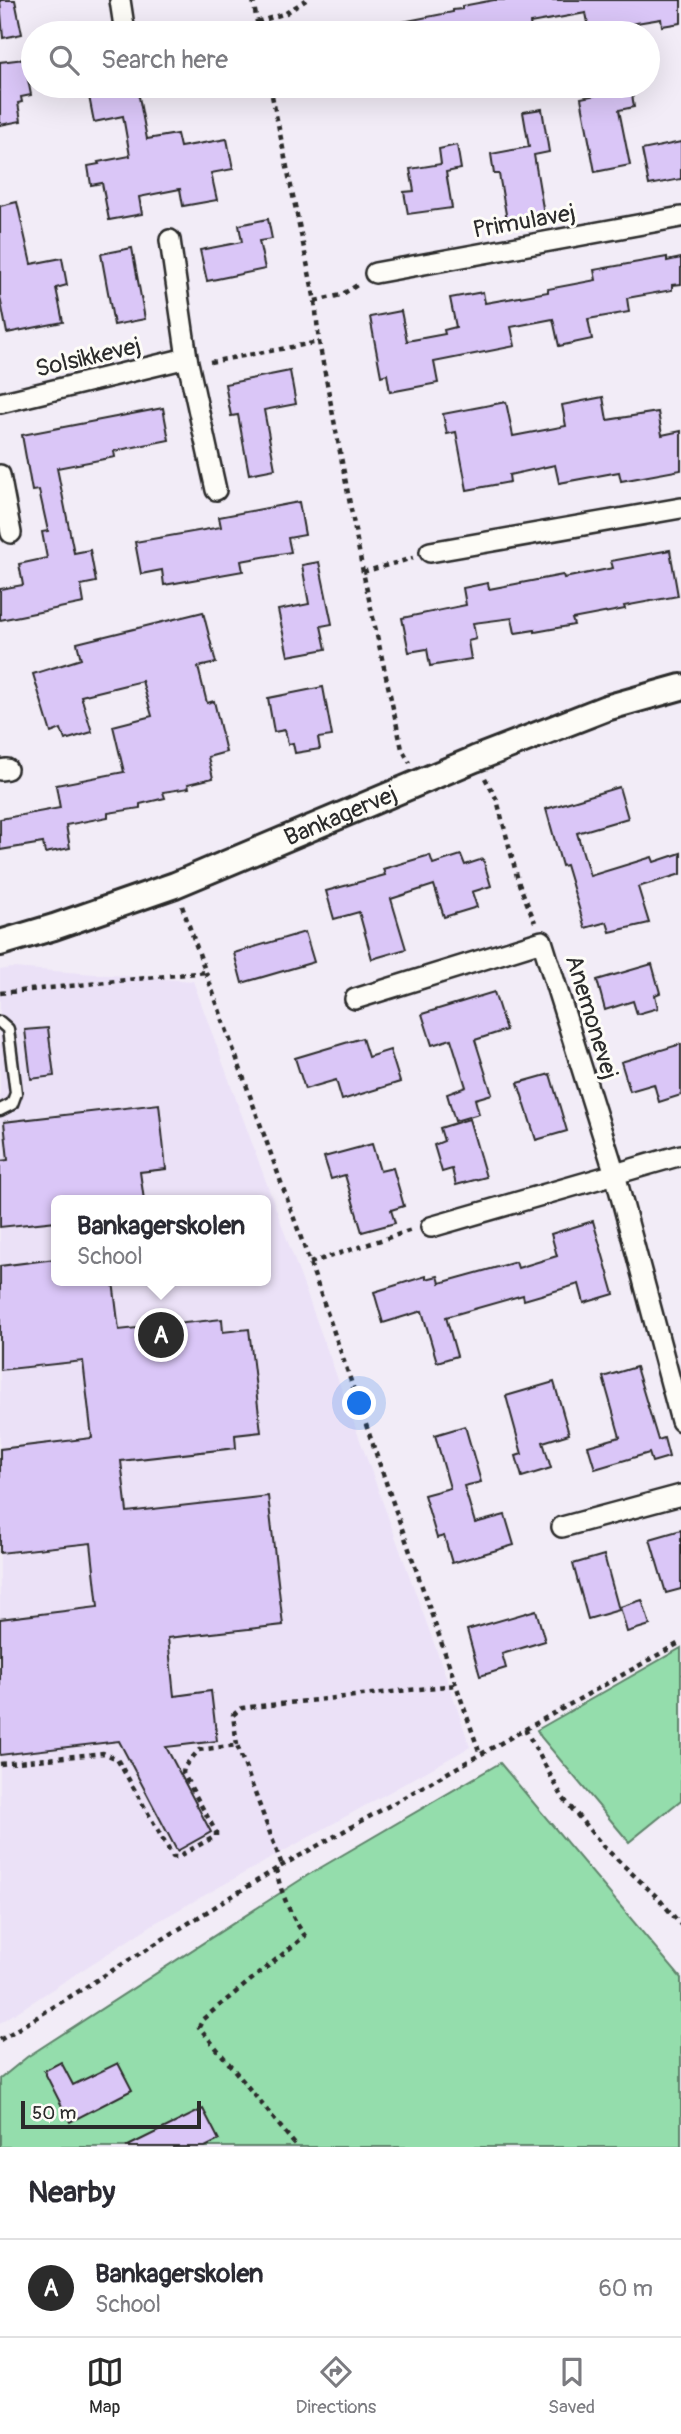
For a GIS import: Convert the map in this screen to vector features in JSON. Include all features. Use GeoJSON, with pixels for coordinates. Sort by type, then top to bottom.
{"type":"FeatureCollection","features":[{"type":"Feature","properties":{"kind":"street"},"geometry":{"type":"LineString","coordinates":[[120,0],[123,21]]}},
{"type":"Feature","properties":{"kind":"street","name":"Primulavej"},"geometry":{"type":"LineString","coordinates":[[375,273],[681,217]]}},
{"type":"Feature","properties":{"kind":"street"},"geometry":{"type":"LineString","coordinates":[[170,240],[187,358],[216,490]]}},
{"type":"Feature","properties":{"kind":"street","name":"Solsikkevej"},"geometry":{"type":"LineString","coordinates":[[0,403],[187,358]]}},
{"type":"Feature","properties":{"kind":"street"},"geometry":{"type":"LineString","coordinates":[[0,475],[11,533]]}},
{"type":"Feature","properties":{"kind":"street"},"geometry":{"type":"LineString","coordinates":[[430,552],[681,508]]}},
{"type":"Feature","properties":{"kind":"street","name":"Bankagervej"},"geometry":{"type":"LineString","coordinates":[[0,943],[175,885],[475,759],[606,708],[681,687]]}},
{"type":"Feature","properties":{"kind":"street","name":"Anemonevej"},"geometry":{"type":"LineString","coordinates":[[355,999],[542,941],[615,1174],[681,1421]]}},
{"type":"Feature","properties":{"kind":"street"},"geometry":{"type":"LineString","coordinates":[[431,1227],[681,1155]]}},
{"type":"Feature","properties":{"kind":"street"},"geometry":{"type":"LineString","coordinates":[[562,1527],[681,1495]]}},
{"type":"Feature","properties":{"kind":"lane"},"geometry":{"type":"LineString","coordinates":[[0,1022],[8,1029],[16,1093],[12,1104],[0,1110]]}},
{"type":"Feature","properties":{"kind":"path"},"geometry":{"type":"LineString","coordinates":[[253,0],[257,21]]}},
{"type":"Feature","properties":{"kind":"path"},"geometry":{"type":"LineString","coordinates":[[260,21],[286,13],[306,0]]}},
{"type":"Feature","properties":{"kind":"path"},"geometry":{"type":"LineString","coordinates":[[273,98],[315,301],[319,342],[363,572],[401,749],[421,782]]}},
{"type":"Feature","properties":{"kind":"path"},"geometry":{"type":"LineString","coordinates":[[315,301],[341,295],[375,273]]}},
{"type":"Feature","properties":{"kind":"path"},"geometry":{"type":"LineString","coordinates":[[187,358],[207,362],[319,342]]}},
{"type":"Feature","properties":{"kind":"path"},"geometry":{"type":"LineString","coordinates":[[363,572],[430,552]]}},
{"type":"Feature","properties":{"kind":"path"},"geometry":{"type":"LineString","coordinates":[[475,759],[497,800],[519,884],[542,941]]}},
{"type":"Feature","properties":{"kind":"path"},"geometry":{"type":"LineString","coordinates":[[175,885],[310,1263],[480,1754]]}},
{"type":"Feature","properties":{"kind":"path"},"geometry":{"type":"LineString","coordinates":[[0,993],[206,972]]}},
{"type":"Feature","properties":{"kind":"path"},"geometry":{"type":"LineString","coordinates":[[310,1263],[413,1230],[431,1227]]}},
{"type":"Feature","properties":{"kind":"path"},"geometry":{"type":"LineString","coordinates":[[0,2040],[282,1865],[681,1642]]}},
{"type":"Feature","properties":{"kind":"path"},"geometry":{"type":"LineString","coordinates":[[282,1865],[237,1745],[233,1715],[242,1708],[456,1685]]}},
{"type":"Feature","properties":{"kind":"path"},"geometry":{"type":"LineString","coordinates":[[525,1729],[563,1798],[603,1846],[659,1899],[681,1925]]}},
{"type":"Feature","properties":{"kind":"path"},"geometry":{"type":"LineString","coordinates":[[0,1764],[103,1752],[110,1754],[117,1759],[173,1857],[177,1857],[216,1836],[183,1773],[184,1768],[199,1750],[237,1745]]}},
{"type":"Feature","properties":{"kind":"path"},"geometry":{"type":"LineString","coordinates":[[276,1869],[295,1921],[305,1936],[202,2019],[199,2027],[297,2147]]}},
{"type":"Feature","properties":{"kind":"shaded area"},"geometry":{"type":"Polygon","coordinates":[[[12,968],[193,981],[271,1195],[51,1195],[51,1286],[271,1286],[271,1195],[470,1747],[155,1923],[0,2023],[0,970],[12,968]]]}},
{"type":"Feature","properties":{"kind":"green space"},"geometry":{"type":"Polygon","coordinates":[[[681,1648],[681,1800],[629,1842],[537,1730],[681,1648]]]}},
{"type":"Feature","properties":{"kind":"green space"},"geometry":{"type":"Polygon","coordinates":[[[500,1763],[681,1978],[681,2147],[0,2147],[0,2079],[27,2057],[308,1875],[500,1763]]]}},
{"type":"Feature","properties":{"kind":"building"},"geometry":{"type":"Polygon","coordinates":[[[0,0],[15,0],[21,34],[3,38],[0,0]]]}},
{"type":"Feature","properties":{"kind":"building"},"geometry":{"type":"Polygon","coordinates":[[[494,0],[681,0],[681,23],[662,26],[661,19],[588,21],[586,13],[541,21],[407,21],[453,12],[462,9],[462,6],[494,0]]]}},
{"type":"Feature","properties":{"kind":"building"},"geometry":{"type":"Polygon","coordinates":[[[21,59],[22,102],[18,103],[21,121],[0,125],[0,62],[21,59]]]}},
{"type":"Feature","properties":{"kind":"building"},"geometry":{"type":"Polygon","coordinates":[[[89,98],[139,98],[147,139],[177,134],[180,147],[227,139],[233,169],[211,173],[217,200],[183,206],[180,189],[139,197],[142,214],[109,220],[102,183],[91,185],[88,166],[130,156],[123,116],[94,122],[89,98]]]}},
{"type":"Feature","properties":{"kind":"building"},"geometry":{"type":"Polygon","coordinates":[[[581,98],[633,98],[634,107],[619,110],[630,165],[595,172],[581,98]]]}},
{"type":"Feature","properties":{"kind":"building"},"geometry":{"type":"Polygon","coordinates":[[[542,109],[549,152],[534,155],[544,214],[507,220],[499,174],[494,174],[491,154],[529,147],[523,112],[542,109]]]}},
{"type":"Feature","properties":{"kind":"building"},"geometry":{"type":"Polygon","coordinates":[[[681,142],[681,179],[649,185],[642,150],[681,142]]]}},
{"type":"Feature","properties":{"kind":"building"},"geometry":{"type":"Polygon","coordinates":[[[457,145],[461,169],[446,172],[452,208],[408,214],[404,192],[414,191],[410,169],[441,164],[439,149],[457,145]]]}},
{"type":"Feature","properties":{"kind":"building"},"geometry":{"type":"Polygon","coordinates":[[[17,202],[31,264],[62,258],[67,285],[56,288],[63,322],[7,333],[0,297],[0,206],[17,202]]]}},
{"type":"Feature","properties":{"kind":"building"},"geometry":{"type":"Polygon","coordinates":[[[268,219],[272,239],[259,241],[265,269],[207,281],[200,250],[242,242],[239,225],[268,219]]]}},
{"type":"Feature","properties":{"kind":"building"},"geometry":{"type":"Polygon","coordinates":[[[132,248],[145,319],[114,325],[101,254],[132,248]]]}},
{"type":"Feature","properties":{"kind":"building"},"geometry":{"type":"Polygon","coordinates":[[[667,257],[667,261],[681,258],[681,284],[672,285],[672,290],[627,298],[629,312],[588,319],[592,339],[559,346],[553,319],[511,327],[515,346],[434,362],[438,383],[390,392],[387,374],[381,376],[370,317],[401,311],[407,341],[445,334],[444,330],[456,327],[450,298],[483,292],[485,303],[548,292],[548,289],[596,280],[594,270],[667,257]]]}},
{"type":"Feature","properties":{"kind":"building"},"geometry":{"type":"Polygon","coordinates":[[[290,371],[296,404],[264,410],[275,469],[249,474],[238,415],[231,416],[225,384],[290,371]]]}},
{"type":"Feature","properties":{"kind":"building"},"geometry":{"type":"Polygon","coordinates":[[[603,397],[607,420],[658,412],[662,435],[681,431],[681,470],[621,481],[619,472],[559,483],[555,465],[509,475],[510,482],[467,490],[456,432],[447,434],[443,414],[506,402],[513,436],[566,426],[562,405],[603,397]]]}},
{"type":"Feature","properties":{"kind":"building"},"geometry":{"type":"Polygon","coordinates":[[[163,408],[169,440],[114,451],[115,457],[57,468],[74,553],[90,550],[96,582],[81,585],[84,603],[0,620],[0,589],[23,585],[19,564],[47,558],[42,532],[48,531],[39,490],[32,491],[22,435],[163,408]]]}},
{"type":"Feature","properties":{"kind":"building"},"geometry":{"type":"Polygon","coordinates":[[[299,502],[305,535],[288,538],[291,552],[241,561],[243,571],[164,585],[162,570],[141,574],[135,542],[221,527],[219,517],[299,502]]]}},
{"type":"Feature","properties":{"kind":"building"},"geometry":{"type":"Polygon","coordinates":[[[670,550],[678,596],[572,619],[574,625],[535,632],[515,633],[512,618],[473,623],[476,639],[468,641],[471,659],[430,666],[427,649],[409,652],[402,618],[466,605],[463,588],[488,583],[489,589],[563,575],[564,578],[613,568],[611,561],[670,550]]]}},
{"type":"Feature","properties":{"kind":"building"},"geometry":{"type":"Polygon","coordinates":[[[319,562],[332,624],[321,626],[326,649],[288,656],[278,610],[309,604],[302,565],[319,562]]]}},
{"type":"Feature","properties":{"kind":"building"},"geometry":{"type":"Polygon","coordinates":[[[203,612],[216,663],[198,667],[207,703],[214,701],[226,752],[208,757],[213,778],[188,784],[189,788],[163,792],[165,798],[140,804],[140,808],[108,813],[108,817],[66,825],[70,848],[45,853],[43,843],[0,850],[0,819],[60,808],[56,785],[124,772],[113,726],[152,716],[142,681],[81,696],[92,732],[65,740],[61,729],[51,733],[33,674],[81,659],[77,643],[203,612]]]}},
{"type":"Feature","properties":{"kind":"building"},"geometry":{"type":"Polygon","coordinates":[[[323,687],[332,736],[318,738],[320,749],[295,753],[293,743],[288,744],[285,730],[274,732],[268,698],[323,687]]]}},
{"type":"Feature","properties":{"kind":"building"},"geometry":{"type":"Polygon","coordinates":[[[619,787],[628,818],[577,833],[590,876],[652,857],[654,862],[681,853],[681,874],[638,887],[649,923],[610,932],[607,922],[585,928],[566,865],[562,866],[546,809],[619,787]]]}},
{"type":"Feature","properties":{"kind":"building"},"geometry":{"type":"Polygon","coordinates":[[[430,855],[433,864],[461,855],[465,865],[483,859],[491,886],[472,892],[477,907],[444,917],[434,885],[391,899],[406,949],[372,959],[359,912],[334,919],[326,891],[385,875],[383,869],[430,855]]]}},
{"type":"Feature","properties":{"kind":"building"},"geometry":{"type":"Polygon","coordinates":[[[305,932],[314,962],[242,983],[234,953],[305,932]]]}},
{"type":"Feature","properties":{"kind":"building"},"geometry":{"type":"Polygon","coordinates":[[[652,964],[660,993],[655,995],[658,1008],[637,1014],[633,1001],[605,1010],[597,980],[652,964]]]}},
{"type":"Feature","properties":{"kind":"building"},"geometry":{"type":"Polygon","coordinates":[[[494,992],[506,1030],[475,1040],[492,1094],[475,1099],[479,1114],[455,1121],[447,1094],[466,1087],[451,1039],[432,1045],[422,1014],[494,992]]]}},
{"type":"Feature","properties":{"kind":"building"},"geometry":{"type":"Polygon","coordinates":[[[48,1028],[54,1076],[31,1079],[25,1030],[48,1028]]]}},
{"type":"Feature","properties":{"kind":"building"},"geometry":{"type":"Polygon","coordinates":[[[362,1038],[368,1057],[390,1050],[400,1082],[342,1100],[336,1080],[305,1089],[295,1058],[362,1038]]]}},
{"type":"Feature","properties":{"kind":"building"},"geometry":{"type":"Polygon","coordinates":[[[681,1044],[681,1095],[659,1102],[654,1084],[630,1091],[621,1062],[681,1044]]]}},
{"type":"Feature","properties":{"kind":"building"},"geometry":{"type":"Polygon","coordinates":[[[550,1074],[567,1131],[536,1140],[518,1083],[550,1074]]]}},
{"type":"Feature","properties":{"kind":"building"},"geometry":{"type":"Polygon","coordinates":[[[159,1104],[166,1169],[140,1172],[143,1195],[51,1195],[51,1222],[0,1227],[0,1161],[8,1160],[4,1122],[159,1104]]]}},
{"type":"Feature","properties":{"kind":"building"},"geometry":{"type":"Polygon","coordinates":[[[469,1119],[486,1177],[456,1185],[452,1169],[442,1172],[434,1145],[444,1141],[440,1128],[469,1119]]]}},
{"type":"Feature","properties":{"kind":"building"},"geometry":{"type":"Polygon","coordinates":[[[372,1144],[380,1171],[393,1168],[404,1206],[391,1210],[395,1223],[362,1232],[345,1175],[331,1179],[324,1157],[372,1144]]]}},
{"type":"Feature","properties":{"kind":"building"},"geometry":{"type":"Polygon","coordinates":[[[593,1221],[614,1294],[584,1303],[579,1284],[524,1300],[523,1295],[446,1317],[457,1356],[437,1362],[422,1311],[383,1323],[374,1292],[426,1276],[426,1279],[438,1276],[440,1283],[516,1262],[518,1268],[557,1256],[551,1234],[593,1221]]]}},
{"type":"Feature","properties":{"kind":"building"},"geometry":{"type":"Polygon","coordinates":[[[51,1260],[51,1286],[114,1286],[119,1330],[222,1319],[223,1332],[249,1329],[261,1432],[235,1435],[236,1448],[121,1461],[127,1512],[268,1496],[283,1625],[168,1638],[174,1696],[211,1691],[217,1741],[166,1747],[211,1832],[177,1851],[119,1741],[0,1755],[0,1619],[98,1607],[91,1543],[0,1553],[0,1449],[92,1438],[83,1361],[0,1370],[0,1266],[51,1260]]]}},
{"type":"Feature","properties":{"kind":"building"},"geometry":{"type":"Polygon","coordinates":[[[636,1367],[658,1440],[664,1438],[669,1457],[652,1462],[649,1453],[595,1469],[588,1446],[620,1437],[603,1377],[636,1367]]]}},
{"type":"Feature","properties":{"kind":"building"},"geometry":{"type":"Polygon","coordinates":[[[554,1382],[569,1434],[543,1442],[551,1468],[522,1477],[516,1456],[522,1454],[506,1396],[554,1382]]]}},
{"type":"Feature","properties":{"kind":"building"},"geometry":{"type":"Polygon","coordinates":[[[465,1426],[481,1482],[464,1486],[475,1523],[505,1515],[514,1545],[452,1563],[444,1536],[437,1538],[424,1495],[450,1488],[435,1435],[465,1426]]]}},
{"type":"Feature","properties":{"kind":"building"},"geometry":{"type":"Polygon","coordinates":[[[681,1530],[681,1589],[666,1593],[650,1539],[681,1530]]]}},
{"type":"Feature","properties":{"kind":"building"},"geometry":{"type":"Polygon","coordinates":[[[604,1555],[619,1610],[588,1619],[573,1564],[604,1555]]]}},
{"type":"Feature","properties":{"kind":"building"},"geometry":{"type":"Polygon","coordinates":[[[642,1600],[650,1625],[627,1632],[620,1607],[642,1600]]]}},
{"type":"Feature","properties":{"kind":"building"},"geometry":{"type":"Polygon","coordinates":[[[536,1610],[545,1641],[502,1654],[506,1668],[480,1676],[467,1630],[536,1610]]]}},
{"type":"Feature","properties":{"kind":"building"},"geometry":{"type":"Polygon","coordinates":[[[61,2062],[73,2085],[118,2063],[132,2090],[70,2122],[44,2071],[61,2062]]]}},
{"type":"Feature","properties":{"kind":"building"},"geometry":{"type":"Polygon","coordinates":[[[203,2109],[219,2140],[205,2147],[126,2147],[203,2109]]]}},
{"type":"Feature","properties":{"kind":"place","name":"Bankagerskolen"},"geometry":{"type":"Point","coordinates":[161,1335]}}]}
